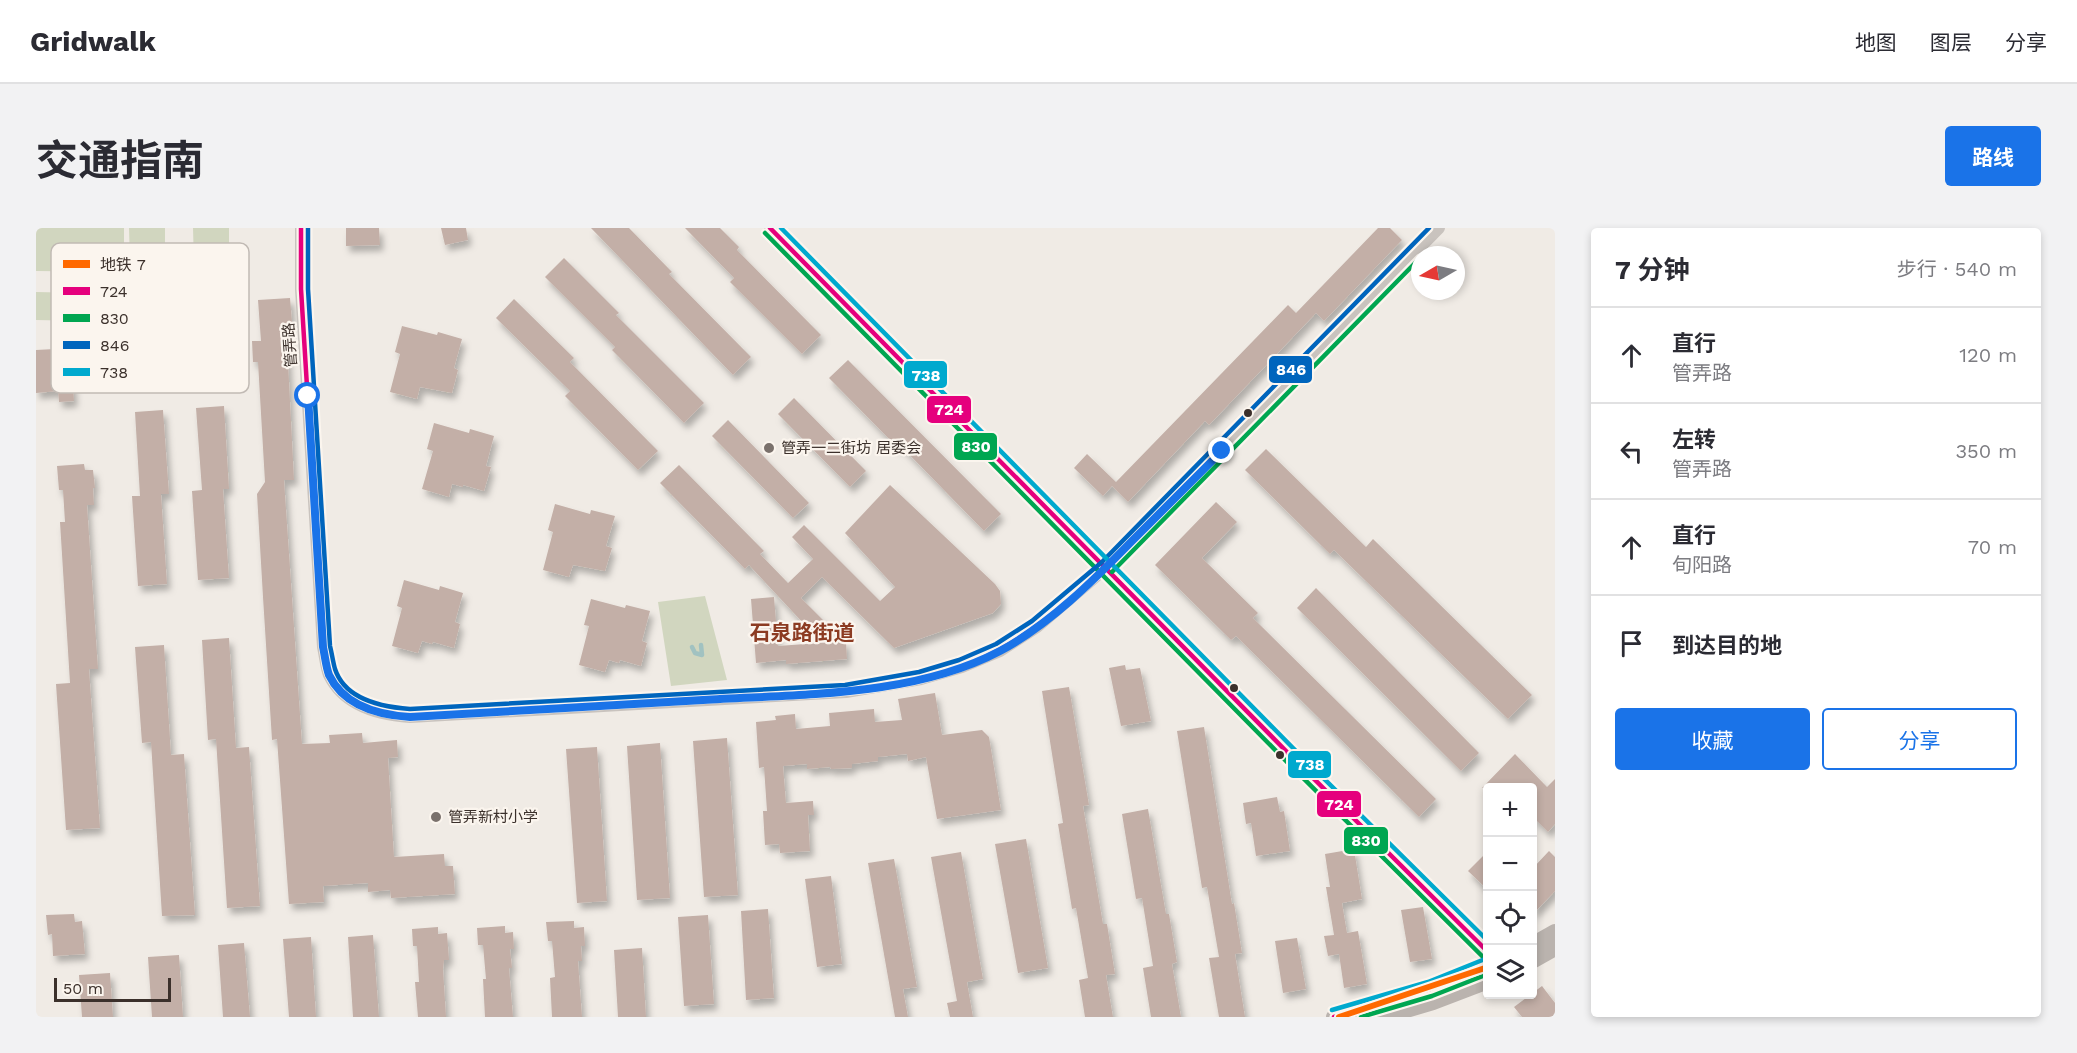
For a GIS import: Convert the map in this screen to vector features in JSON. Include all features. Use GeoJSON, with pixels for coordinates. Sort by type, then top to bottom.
{"type":"FeatureCollection","features":[{"type":"Feature","properties":{"kind":"main road"},"geometry":{"type":"LineString","coordinates":[[1537,943],[1555,932]]}},
{"type":"Feature","properties":{"kind":"main road"},"geometry":{"type":"LineString","coordinates":[[1537,959],[1555,948]]}},
{"type":"Feature","properties":{"kind":"main road"},"geometry":{"type":"LineString","coordinates":[[1334,1017],[1430,989],[1483,968]]}},
{"type":"Feature","properties":{"kind":"main road"},"geometry":{"type":"LineString","coordinates":[[1383,1017],[1433,1002],[1483,983]]}},
{"type":"Feature","properties":{"kind":"street","name":"管弄路"},"geometry":{"type":"LineString","coordinates":[[301,228],[301,289],[323,647],[329,674],[340,692],[362,707],[387,716],[410,717],[846,692],[921,679],[962,667],[1000,651],[1037,627],[1107,567],[1439,228]]}},
{"type":"Feature","properties":{"kind":"street"},"geometry":{"type":"LineString","coordinates":[[770,228],[1288,753],[1483,947]]}},
{"type":"Feature","properties":{"kind":"green space"},"geometry":{"type":"Polygon","coordinates":[[[36,228],[124,228],[124,243],[51,243],[51,271],[36,271],[36,228]]]}},
{"type":"Feature","properties":{"kind":"green space"},"geometry":{"type":"Polygon","coordinates":[[[129,228],[165,228],[165,243],[129,243],[129,228]]]}},
{"type":"Feature","properties":{"kind":"green space"},"geometry":{"type":"Polygon","coordinates":[[[193,228],[229,228],[229,243],[193,243],[193,228]]]}},
{"type":"Feature","properties":{"kind":"green space"},"geometry":{"type":"Polygon","coordinates":[[[36,292],[51,292],[51,320],[36,320],[36,292]]]}},
{"type":"Feature","properties":{"kind":"green space"},"geometry":{"type":"Polygon","coordinates":[[[705,596],[727,680],[671,686],[658,602],[705,596]]]}},
{"type":"Feature","properties":{"kind":"building"},"geometry":{"type":"Polygon","coordinates":[[[346,228],[379,228],[380,245],[346,246],[346,228]]]}},
{"type":"Feature","properties":{"kind":"building"},"geometry":{"type":"Polygon","coordinates":[[[441,228],[466,228],[468,240],[445,245],[441,228]]]}},
{"type":"Feature","properties":{"kind":"building"},"geometry":{"type":"Polygon","coordinates":[[[591,228],[629,228],[672,272],[669,274],[751,357],[733,375],[591,228]]]}},
{"type":"Feature","properties":{"kind":"building"},"geometry":{"type":"Polygon","coordinates":[[[685,228],[720,228],[739,247],[737,250],[821,335],[802,354],[730,282],[734,278],[685,228]]]}},
{"type":"Feature","properties":{"kind":"building"},"geometry":{"type":"Polygon","coordinates":[[[1378,228],[1390,228],[1402,240],[1324,321],[1316,313],[1209,425],[1205,421],[1128,502],[1112,486],[1103,496],[1074,468],[1087,454],[1116,482],[1288,305],[1296,313],[1378,228]]]}},
{"type":"Feature","properties":{"kind":"building"},"geometry":{"type":"Polygon","coordinates":[[[564,258],[619,313],[616,315],[704,403],[684,423],[612,350],[615,347],[545,277],[564,258]]]}},
{"type":"Feature","properties":{"kind":"building"},"geometry":{"type":"Polygon","coordinates":[[[290,298],[292,322],[286,323],[294,480],[284,480],[302,744],[330,743],[329,735],[362,733],[363,743],[397,740],[398,757],[388,758],[394,857],[444,854],[445,866],[453,866],[455,894],[391,898],[390,890],[368,892],[368,883],[323,886],[324,902],[289,904],[277,739],[272,740],[257,494],[265,482],[258,362],[253,362],[252,341],[261,341],[258,300],[290,298]]]}},
{"type":"Feature","properties":{"kind":"building"},"geometry":{"type":"Polygon","coordinates":[[[514,299],[574,358],[570,362],[658,451],[638,470],[565,396],[570,391],[496,318],[514,299]]]}},
{"type":"Feature","properties":{"kind":"building"},"geometry":{"type":"Polygon","coordinates":[[[402,326],[462,339],[454,368],[458,370],[452,393],[420,387],[417,399],[390,392],[400,354],[395,352],[402,326]]]}},
{"type":"Feature","properties":{"kind":"building"},"geometry":{"type":"Polygon","coordinates":[[[51,349],[51,392],[36,393],[36,350],[51,349]]]}},
{"type":"Feature","properties":{"kind":"building"},"geometry":{"type":"Polygon","coordinates":[[[848,360],[1001,514],[984,531],[900,445],[898,448],[829,378],[848,360]]]}},
{"type":"Feature","properties":{"kind":"building"},"geometry":{"type":"Polygon","coordinates":[[[58,393],[73,393],[74,401],[59,402],[58,393]]]}},
{"type":"Feature","properties":{"kind":"building"},"geometry":{"type":"Polygon","coordinates":[[[794,398],[866,471],[850,487],[778,414],[794,398]]]}},
{"type":"Feature","properties":{"kind":"building"},"geometry":{"type":"Polygon","coordinates":[[[224,406],[229,489],[223,489],[229,578],[198,580],[192,491],[202,490],[196,408],[224,406]]]}},
{"type":"Feature","properties":{"kind":"building"},"geometry":{"type":"Polygon","coordinates":[[[163,410],[169,494],[161,494],[167,584],[138,586],[132,496],[140,496],[135,412],[163,410]]]}},
{"type":"Feature","properties":{"kind":"building"},"geometry":{"type":"Polygon","coordinates":[[[728,420],[809,503],[793,518],[712,436],[728,420]]]}},
{"type":"Feature","properties":{"kind":"building"},"geometry":{"type":"Polygon","coordinates":[[[434,423],[469,433],[470,429],[494,436],[486,466],[491,467],[484,491],[452,484],[449,497],[422,489],[433,451],[427,449],[434,423]]]}},
{"type":"Feature","properties":{"kind":"building"},"geometry":{"type":"Polygon","coordinates":[[[1266,449],[1366,547],[1373,539],[1532,695],[1508,719],[1334,550],[1330,554],[1245,470],[1266,449]]]}},
{"type":"Feature","properties":{"kind":"building"},"geometry":{"type":"Polygon","coordinates":[[[84,464],[85,470],[93,470],[95,488],[93,488],[94,505],[87,505],[98,669],[89,669],[100,828],[66,830],[56,684],[70,683],[60,522],[65,522],[63,490],[59,490],[57,466],[84,464]]]}},
{"type":"Feature","properties":{"kind":"building"},"geometry":{"type":"Polygon","coordinates":[[[679,465],[764,551],[760,554],[788,583],[813,559],[792,537],[804,525],[880,601],[895,587],[845,533],[890,485],[995,584],[1000,591],[1001,604],[993,613],[894,648],[822,577],[801,598],[831,628],[819,640],[749,565],[745,569],[660,483],[679,465]]]}},
{"type":"Feature","properties":{"kind":"building"},"geometry":{"type":"Polygon","coordinates":[[[1216,502],[1237,522],[1202,558],[1258,613],[1253,618],[1436,799],[1419,817],[1236,636],[1231,640],[1155,565],[1216,502]]]}},
{"type":"Feature","properties":{"kind":"building"},"geometry":{"type":"Polygon","coordinates":[[[555,504],[590,514],[591,510],[615,516],[606,546],[612,548],[605,571],[573,565],[569,577],[543,570],[553,532],[548,530],[555,504]]]}},
{"type":"Feature","properties":{"kind":"building"},"geometry":{"type":"Polygon","coordinates":[[[404,580],[439,590],[440,586],[463,593],[455,622],[460,624],[454,648],[422,641],[418,653],[392,646],[402,608],[397,606],[404,580]]]}},
{"type":"Feature","properties":{"kind":"building"},"geometry":{"type":"Polygon","coordinates":[[[1316,588],[1479,753],[1461,771],[1297,608],[1316,588]]]}},
{"type":"Feature","properties":{"kind":"building"},"geometry":{"type":"Polygon","coordinates":[[[774,597],[778,646],[846,641],[847,659],[786,664],[786,660],[756,663],[751,599],[774,597]]]}},
{"type":"Feature","properties":{"kind":"building"},"geometry":{"type":"Polygon","coordinates":[[[591,599],[625,608],[626,605],[650,611],[642,641],[647,643],[641,666],[620,660],[619,663],[609,660],[605,672],[579,665],[589,626],[584,625],[591,599]]]}},
{"type":"Feature","properties":{"kind":"building"},"geometry":{"type":"Polygon","coordinates":[[[229,638],[236,748],[249,747],[260,906],[227,908],[216,739],[208,740],[202,640],[229,638]]]}},
{"type":"Feature","properties":{"kind":"building"},"geometry":{"type":"Polygon","coordinates":[[[164,645],[171,755],[184,754],[195,915],[162,916],[151,742],[142,743],[135,647],[164,645]]]}},
{"type":"Feature","properties":{"kind":"building"},"geometry":{"type":"Polygon","coordinates":[[[1125,665],[1126,670],[1140,668],[1151,721],[1121,726],[1109,668],[1125,665]]]}},
{"type":"Feature","properties":{"kind":"building"},"geometry":{"type":"Polygon","coordinates":[[[1069,687],[1089,805],[1083,806],[1103,924],[1107,924],[1115,974],[1106,975],[1113,1017],[1085,1017],[1079,980],[1088,978],[1076,908],[1072,909],[1058,824],[1063,823],[1042,691],[1069,687]]]}},
{"type":"Feature","properties":{"kind":"building"},"geometry":{"type":"Polygon","coordinates":[[[935,693],[942,735],[982,730],[989,737],[1001,810],[937,819],[926,757],[908,761],[907,754],[878,757],[878,761],[852,764],[852,768],[807,769],[807,764],[783,766],[786,803],[813,801],[814,815],[808,815],[810,851],[780,853],[779,844],[765,845],[763,811],[767,811],[764,767],[759,768],[756,722],[776,720],[775,716],[795,714],[796,729],[830,726],[829,713],[874,709],[875,722],[902,720],[898,699],[935,693]]]}},
{"type":"Feature","properties":{"kind":"building"},"geometry":{"type":"Polygon","coordinates":[[[1204,727],[1242,953],[1235,954],[1245,1017],[1219,1017],[1209,958],[1219,957],[1207,887],[1202,888],[1177,731],[1204,727]]]}},
{"type":"Feature","properties":{"kind":"building"},"geometry":{"type":"Polygon","coordinates":[[[727,738],[738,895],[704,897],[693,741],[727,738]]]}},
{"type":"Feature","properties":{"kind":"building"},"geometry":{"type":"Polygon","coordinates":[[[660,743],[670,898],[637,900],[627,746],[660,743]]]}},
{"type":"Feature","properties":{"kind":"building"},"geometry":{"type":"Polygon","coordinates":[[[597,747],[607,901],[577,903],[566,749],[597,747]]]}},
{"type":"Feature","properties":{"kind":"building"},"geometry":{"type":"Polygon","coordinates":[[[1515,754],[1547,787],[1555,779],[1555,824],[1548,832],[1537,821],[1537,783],[1487,783],[1515,754]]]}},
{"type":"Feature","properties":{"kind":"building"},"geometry":{"type":"Polygon","coordinates":[[[1277,797],[1280,812],[1284,811],[1290,851],[1256,856],[1251,823],[1246,824],[1243,803],[1277,797]]]}},
{"type":"Feature","properties":{"kind":"building"},"geometry":{"type":"Polygon","coordinates":[[[1148,809],[1166,914],[1169,914],[1177,962],[1172,964],[1181,1017],[1151,1017],[1143,968],[1153,966],[1142,898],[1136,899],[1122,814],[1148,809]]]}},
{"type":"Feature","properties":{"kind":"building"},"geometry":{"type":"Polygon","coordinates":[[[1026,839],[1048,968],[1018,973],[995,844],[1026,839]]]}},
{"type":"Feature","properties":{"kind":"building"},"geometry":{"type":"Polygon","coordinates":[[[1354,849],[1362,899],[1342,903],[1347,933],[1358,931],[1367,984],[1344,988],[1339,954],[1328,956],[1324,936],[1334,935],[1326,887],[1330,887],[1325,854],[1354,849]]]}},
{"type":"Feature","properties":{"kind":"building"},"geometry":{"type":"Polygon","coordinates":[[[1549,851],[1555,857],[1555,891],[1537,910],[1537,891],[1537,864],[1549,851]]]}},
{"type":"Feature","properties":{"kind":"building"},"geometry":{"type":"Polygon","coordinates":[[[961,852],[983,979],[967,982],[973,1017],[950,1017],[947,1003],[957,1001],[931,857],[961,852]]]}},
{"type":"Feature","properties":{"kind":"building"},"geometry":{"type":"Polygon","coordinates":[[[1483,856],[1483,885],[1468,871],[1483,856]]]}},
{"type":"Feature","properties":{"kind":"building"},"geometry":{"type":"Polygon","coordinates":[[[894,859],[917,987],[903,989],[908,1017],[895,1017],[868,863],[894,859]]]}},
{"type":"Feature","properties":{"kind":"building"},"geometry":{"type":"Polygon","coordinates":[[[831,876],[842,964],[817,967],[805,879],[831,876]]]}},
{"type":"Feature","properties":{"kind":"building"},"geometry":{"type":"Polygon","coordinates":[[[1423,907],[1432,959],[1410,962],[1401,910],[1423,907]]]}},
{"type":"Feature","properties":{"kind":"building"},"geometry":{"type":"Polygon","coordinates":[[[768,909],[774,998],[746,1000],[741,911],[768,909]]]}},
{"type":"Feature","properties":{"kind":"building"},"geometry":{"type":"Polygon","coordinates":[[[74,914],[75,922],[82,921],[85,954],[53,956],[52,934],[48,935],[46,915],[74,914]]]}},
{"type":"Feature","properties":{"kind":"building"},"geometry":{"type":"Polygon","coordinates":[[[708,915],[714,1004],[684,1006],[678,917],[708,915]]]}},
{"type":"Feature","properties":{"kind":"building"},"geometry":{"type":"Polygon","coordinates":[[[574,921],[574,928],[584,927],[585,946],[581,946],[582,961],[578,961],[582,1017],[552,1017],[550,978],[555,977],[552,941],[548,941],[546,922],[574,921]]]}},
{"type":"Feature","properties":{"kind":"building"},"geometry":{"type":"Polygon","coordinates":[[[505,926],[505,933],[513,932],[514,949],[510,949],[512,968],[509,968],[513,1017],[485,1017],[483,979],[486,979],[483,945],[478,945],[477,928],[505,926]]]}},
{"type":"Feature","properties":{"kind":"building"},"geometry":{"type":"Polygon","coordinates":[[[438,927],[438,934],[447,933],[449,960],[444,960],[443,969],[446,1017],[418,1017],[415,982],[419,982],[417,946],[413,946],[412,929],[438,927]]]}},
{"type":"Feature","properties":{"kind":"building"},"geometry":{"type":"Polygon","coordinates":[[[373,935],[379,1017],[353,1017],[348,937],[373,935]]]}},
{"type":"Feature","properties":{"kind":"building"},"geometry":{"type":"Polygon","coordinates":[[[311,937],[316,1017],[289,1017],[283,939],[311,937]]]}},
{"type":"Feature","properties":{"kind":"building"},"geometry":{"type":"Polygon","coordinates":[[[1297,938],[1306,989],[1283,993],[1275,941],[1297,938]]]}},
{"type":"Feature","properties":{"kind":"building"},"geometry":{"type":"Polygon","coordinates":[[[244,943],[250,1017],[223,1017],[218,945],[244,943]]]}},
{"type":"Feature","properties":{"kind":"building"},"geometry":{"type":"Polygon","coordinates":[[[642,948],[646,1017],[618,1017],[614,950],[642,948]]]}},
{"type":"Feature","properties":{"kind":"building"},"geometry":{"type":"Polygon","coordinates":[[[179,955],[183,1017],[152,1017],[148,957],[179,955]]]}},
{"type":"Feature","properties":{"kind":"building"},"geometry":{"type":"Polygon","coordinates":[[[110,973],[113,1017],[82,1017],[79,975],[110,973]]]}},
{"type":"Feature","properties":{"kind":"building"},"geometry":{"type":"Polygon","coordinates":[[[1542,986],[1555,1003],[1555,1017],[1522,1017],[1514,1007],[1525,999],[1537,999],[1537,990],[1542,986]]]}},
{"type":"Feature","properties":{"kind":"waterway"},"geometry":{"type":"LineString","coordinates":[[692,647],[695,653],[702,655],[701,645]]}},
{"type":"Feature","properties":{"kind":"metro line","name":"7"},"geometry":{"type":"LineString","coordinates":[[1339,1017],[1483,969]]}},
{"type":"Feature","properties":{"kind":"transit line","name":"724"},"geometry":{"type":"LineString","coordinates":[[301,228],[301,289],[323,647],[328,672],[335,686],[353,701],[374,711],[410,717],[816,694],[885,687],[951,671],[983,658],[1017,640],[1078,593],[1107,567]]}},
{"type":"Feature","properties":{"kind":"transit line","name":"846"},"geometry":{"type":"LineString","coordinates":[[308,228],[308,289],[330,646],[335,669],[347,688],[356,695],[377,704],[410,709],[845,685],[919,672],[959,660],[996,644],[1032,621],[1102,562],[1429,228]]}},
{"type":"Feature","properties":{"kind":"transit line","name":"724"},"geometry":{"type":"LineString","coordinates":[[770,228],[1288,753],[1483,947]]}},
{"type":"Feature","properties":{"kind":"transit line","name":"738"},"geometry":{"type":"LineString","coordinates":[[781,228],[1293,748],[1483,936]]}},
{"type":"Feature","properties":{"kind":"transit line","name":"830"},"geometry":{"type":"LineString","coordinates":[[765,233],[1283,758],[1483,957]]}},
{"type":"Feature","properties":{"kind":"transit line","name":"830"},"geometry":{"type":"LineString","coordinates":[[1112,572],[1411,267]]}},
{"type":"Feature","properties":{"kind":"transit line","name":"738"},"geometry":{"type":"LineString","coordinates":[[1332,1010],[1428,982],[1483,960]]}},
{"type":"Feature","properties":{"kind":"transit line","name":"724"},"geometry":{"type":"LineString","coordinates":[[1334,1017],[1430,989],[1483,968]]}},
{"type":"Feature","properties":{"kind":"transit line","name":"830"},"geometry":{"type":"LineString","coordinates":[[1361,1017],[1432,996],[1483,976]]}},
{"type":"Feature","properties":{"kind":"place","name":"管弄一二街坊 居委会"},"geometry":{"type":"Point","coordinates":[769,448]}},
{"type":"Feature","properties":{"kind":"place","name":"管弄新村小学"},"geometry":{"type":"Point","coordinates":[436,817]}},
{"type":"Feature","properties":{"kind":"district","name":"石泉路街道"},"geometry":{"type":"Point","coordinates":[802,632]}},
{"type":"Feature","properties":{"kind":"route"},"geometry":{"type":"LineString","coordinates":[[308,396],[323,647],[329,674],[340,692],[362,707],[387,716],[410,717],[846,692],[921,679],[962,667],[1000,651],[1037,627],[1072,598],[1107,567],[1222,451]]}}]}
